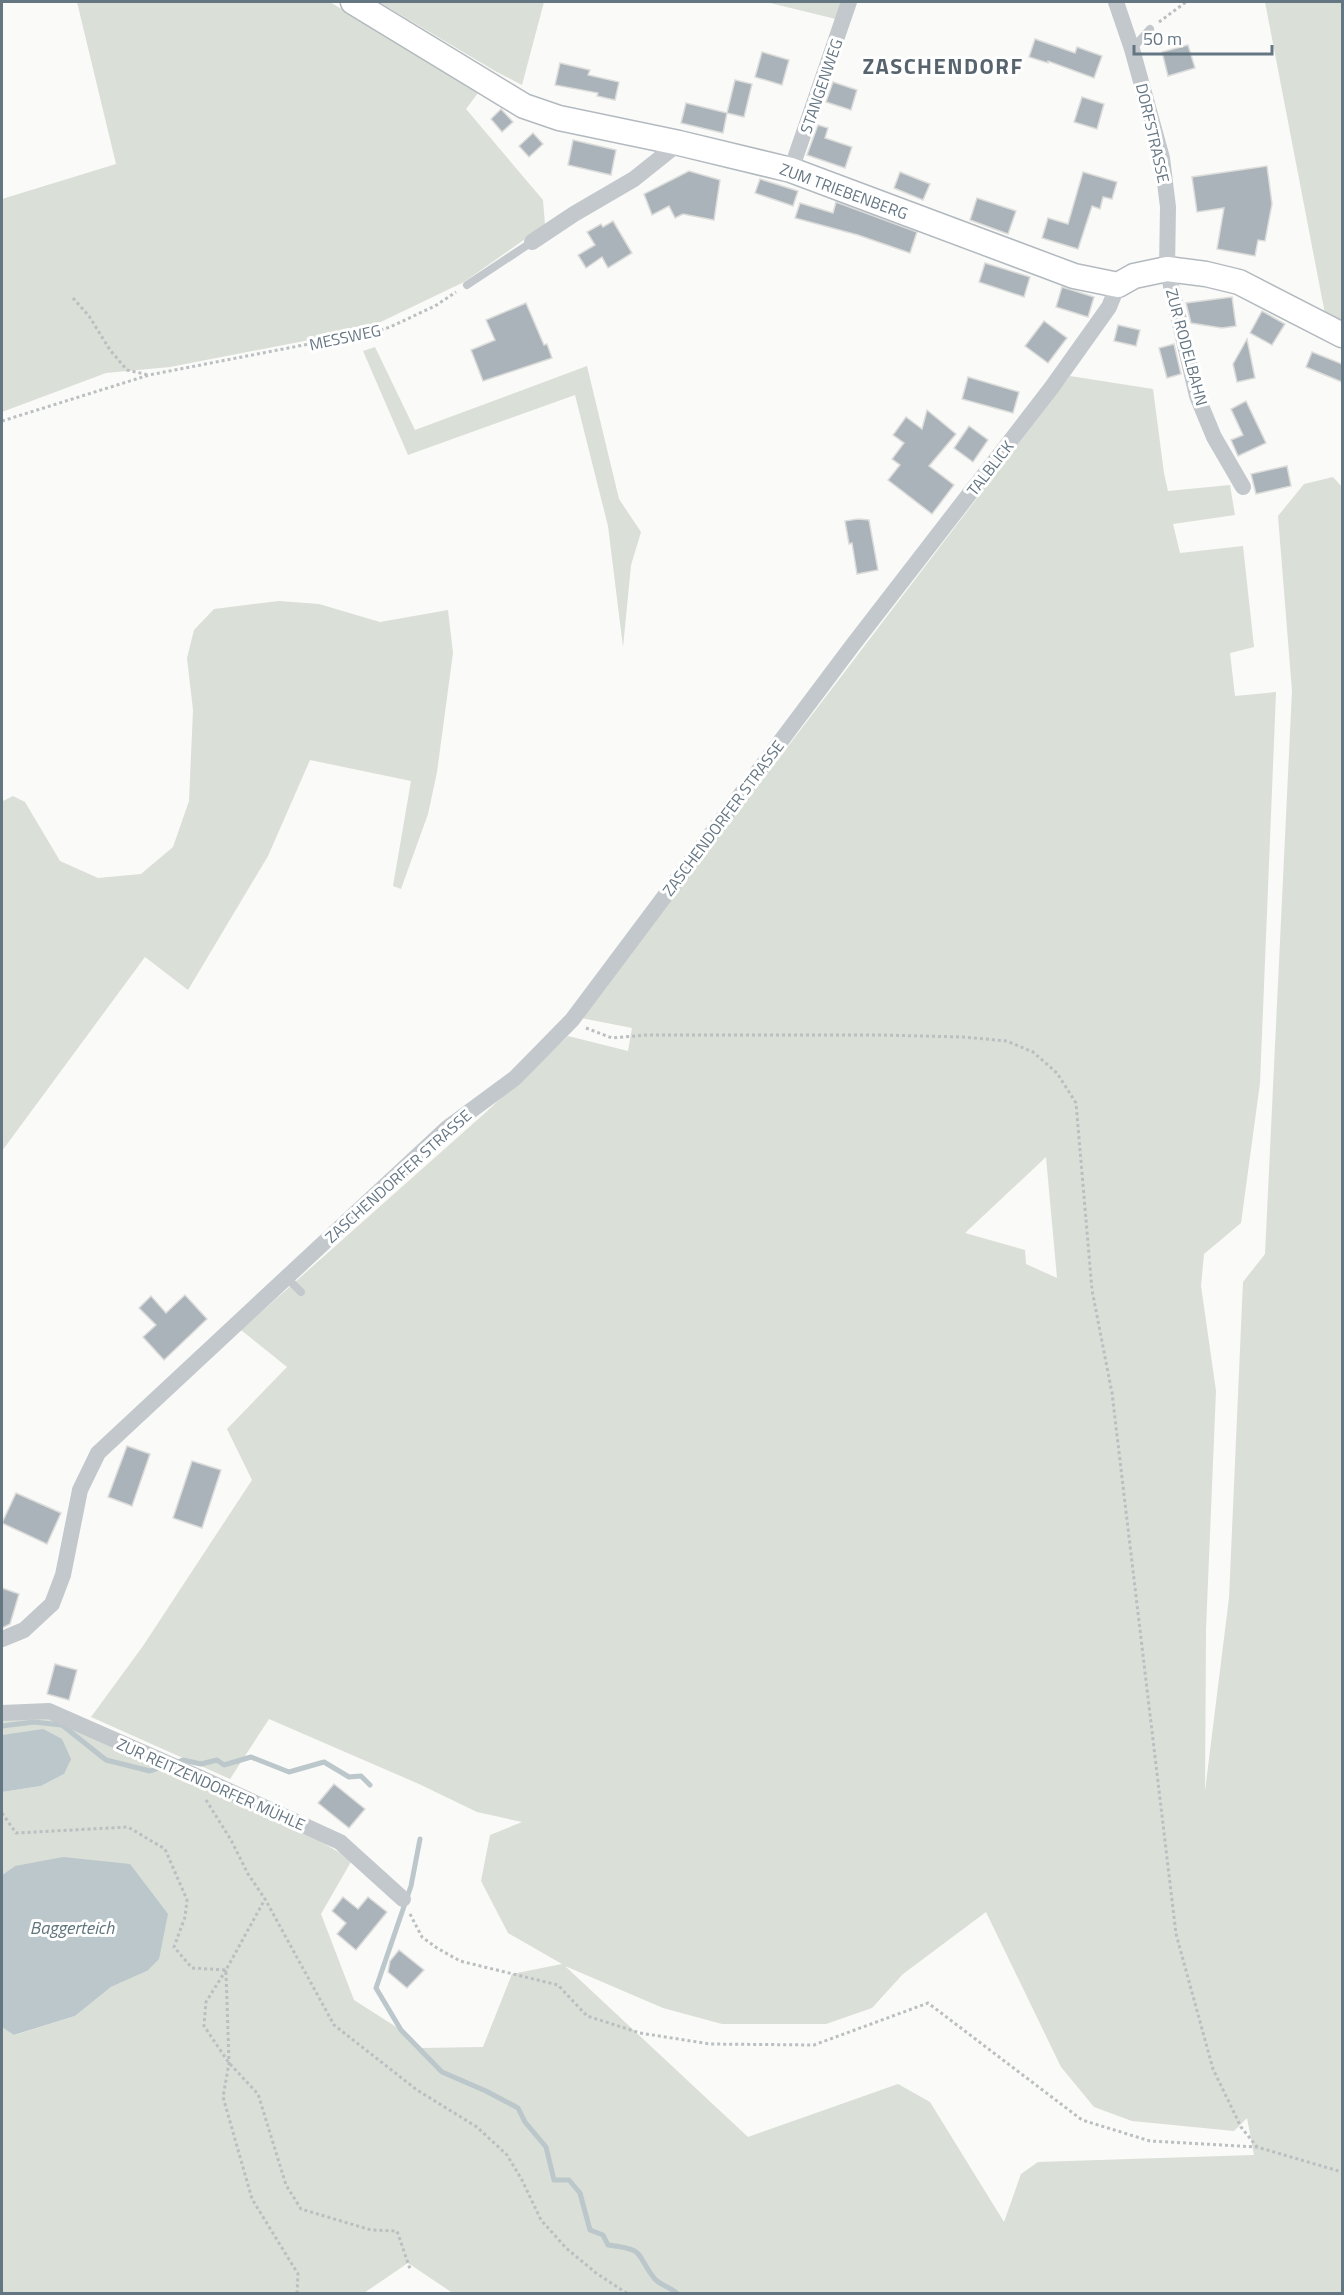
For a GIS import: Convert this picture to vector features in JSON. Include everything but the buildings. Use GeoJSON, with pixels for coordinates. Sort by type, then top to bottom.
{"type":"FeatureCollection","features":[{"type":"Feature","properties":{"kind":"street","name":"ZUM TRIEBENBERG"},"geometry":{"type":"LineString","coordinates":[[353,2],[524,106],[559,118],[679,143],[791,170],[1074,276],[1118,285]]}},
{"type":"Feature","properties":{"kind":"street","name":"STANGENWEG"},"geometry":{"type":"LineString","coordinates":[[791,170],[849,2]]}},
{"type":"Feature","properties":{"kind":"street","name":"DORFSTRASSE"},"geometry":{"type":"LineString","coordinates":[[1118,3],[1162,158],[1168,207],[1167,269]]}},
{"type":"Feature","properties":{"kind":"street"},"geometry":{"type":"LineString","coordinates":[[532,242],[634,179],[679,143]]}},
{"type":"Feature","properties":{"kind":"street"},"geometry":{"type":"LineString","coordinates":[[1118,285],[1134,276],[1167,269],[1206,274],[1239,282],[1342,336]]}},
{"type":"Feature","properties":{"kind":"street","name":"ZUR RODELBAHN"},"geometry":{"type":"LineString","coordinates":[[1167,269],[1197,396],[1214,438],[1243,487]]}},
{"type":"Feature","properties":{"kind":"street","name":"TALBLICK"},"geometry":{"type":"LineString","coordinates":[[852,646],[1052,387],[1109,307],[1118,285]]}},
{"type":"Feature","properties":{"kind":"street","name":"ZASCHENDORFER STRASSE"},"geometry":{"type":"LineString","coordinates":[[2,1639],[24,1630],[52,1604],[63,1575],[80,1490],[98,1453],[287,1278],[334,1231],[446,1129],[515,1078],[572,1020],[852,646]]}},
{"type":"Feature","properties":{"kind":"street","name":"ZUR REITZENDORFER MÜHLE"},"geometry":{"type":"LineString","coordinates":[[2,1713],[49,1711],[340,1842],[405,1904]]}},
{"type":"Feature","properties":{"kind":"lane"},"geometry":{"type":"LineString","coordinates":[[1132,49],[1150,29]]}},
{"type":"Feature","properties":{"kind":"lane"},"geometry":{"type":"LineString","coordinates":[[467,285],[532,242]]}},
{"type":"Feature","properties":{"kind":"lane"},"geometry":{"type":"LineString","coordinates":[[287,1278],[301,1292]]}},
{"type":"Feature","properties":{"kind":"path"},"geometry":{"type":"LineString","coordinates":[[1150,29],[1186,2]]}},
{"type":"Feature","properties":{"kind":"path","name":"MESSWEG"},"geometry":{"type":"LineString","coordinates":[[2,421],[149,375],[362,336],[390,327],[435,306],[467,285]]}},
{"type":"Feature","properties":{"kind":"path"},"geometry":{"type":"LineString","coordinates":[[73,298],[110,350],[128,370],[149,375]]}},
{"type":"Feature","properties":{"kind":"path"},"geometry":{"type":"LineString","coordinates":[[572,1020],[592,1032],[612,1038],[646,1035],[881,1035],[963,1037],[1007,1041],[1033,1052],[1057,1073],[1076,1103],[1092,1290],[1112,1393],[1176,1934],[1213,2069],[1241,2127],[1257,2147]]}},
{"type":"Feature","properties":{"kind":"path"},"geometry":{"type":"LineString","coordinates":[[206,1801],[265,1899],[334,2025],[417,2090],[477,2127],[507,2155],[541,2220],[566,2248],[596,2273],[628,2294]]}},
{"type":"Feature","properties":{"kind":"path"},"geometry":{"type":"LineString","coordinates":[[2,1813],[15,1833],[128,1827],[165,1849],[187,1900],[185,1917],[174,1947],[192,1968],[226,1970]]}},
{"type":"Feature","properties":{"kind":"path"},"geometry":{"type":"LineString","coordinates":[[265,1899],[206,2002],[204,2026],[229,2063],[258,2094],[286,2185],[301,2209],[372,2230],[397,2231],[410,2269]]}},
{"type":"Feature","properties":{"kind":"path"},"geometry":{"type":"LineString","coordinates":[[405,1904],[422,1937],[460,1961],[558,1985],[586,2016],[640,2033],[710,2044],[814,2045],[928,2003],[1082,2120],[1150,2141],[1257,2147],[1342,2172]]}},
{"type":"Feature","properties":{"kind":"path"},"geometry":{"type":"LineString","coordinates":[[226,1970],[229,2063],[223,2097],[252,2199],[297,2274],[297,2294]]}},
{"type":"Feature","properties":{"kind":"shaded area"},"geometry":{"type":"Polygon","coordinates":[[[77,2],[330,2],[478,93],[466,109],[543,200],[545,225],[464,282],[366,329],[170,367],[106,373],[2,412],[2,199],[116,164],[77,2]]]}},
{"type":"Feature","properties":{"kind":"shaded area"},"geometry":{"type":"Polygon","coordinates":[[[379,2],[544,2],[522,85],[495,71],[379,2]]]}},
{"type":"Feature","properties":{"kind":"shaded area"},"geometry":{"type":"Polygon","coordinates":[[[766,2],[845,2],[840,20],[766,2]]]}},
{"type":"Feature","properties":{"kind":"shaded area"},"geometry":{"type":"Polygon","coordinates":[[[1265,2],[1342,2],[1342,328],[1326,319],[1265,2]]]}},
{"type":"Feature","properties":{"kind":"shaded area"},"geometry":{"type":"Polygon","coordinates":[[[375,347],[415,430],[587,366],[619,499],[641,532],[631,565],[623,647],[608,526],[575,395],[408,455],[363,351],[375,347]]]}},
{"type":"Feature","properties":{"kind":"shaded area"},"geometry":{"type":"Polygon","coordinates":[[[1070,376],[1153,389],[1168,491],[1230,485],[1235,515],[1173,524],[1180,553],[1243,546],[1254,647],[1230,653],[1235,696],[1276,692],[1260,1083],[1241,1223],[1204,1254],[1201,1286],[1216,1391],[1206,1629],[1205,1791],[1229,1598],[1243,1282],[1265,1254],[1292,691],[1278,516],[1304,484],[1333,477],[1342,487],[1342,2293],[454,2294],[408,2263],[364,2293],[2,2293],[2,2027],[15,2035],[75,2016],[111,1987],[147,1971],[15,1866],[2,1875],[2,1792],[41,1786],[64,1774],[13,1734],[2,1735],[2,1720],[46,1717],[259,1805],[352,1860],[321,1914],[354,2000],[401,2030],[421,2048],[483,2047],[512,1974],[562,1964],[508,1933],[481,1881],[490,1835],[522,1822],[477,1812],[419,1784],[269,1719],[230,1779],[91,1717],[143,1646],[252,1480],[227,1429],[287,1367],[241,1330],[568,1036],[628,1051],[632,1028],[581,1018],[1070,376]],[[1046,1157],[965,1233],[1025,1250],[1026,1264],[1057,1278],[1046,1157]],[[986,1912],[903,1974],[872,2008],[826,2024],[722,2024],[663,2008],[565,1966],[748,2137],[898,2084],[930,2102],[1004,2222],[1021,2174],[1038,2162],[1254,2155],[1247,2118],[1234,2131],[1132,2121],[1094,2107],[1061,2067],[986,1912]]]}},
{"type":"Feature","properties":{"kind":"shaded area"},"geometry":{"type":"Polygon","coordinates":[[[279,601],[319,604],[380,622],[448,610],[453,653],[437,772],[428,814],[401,889],[393,886],[411,781],[310,760],[268,856],[188,990],[145,957],[2,1151],[3,801],[13,796],[25,802],[60,861],[98,878],[141,874],[173,847],[189,801],[193,710],[187,658],[194,630],[214,609],[279,601]]]}},
{"type":"Feature","properties":{"kind":"water"},"geometry":{"type":"Polygon","coordinates":[[[43,1729],[62,1739],[71,1759],[64,1774],[41,1786],[2,1792],[2,1735],[43,1729]]]}},
{"type":"Feature","properties":{"kind":"water","name":"Baggerteich"},"geometry":{"type":"Polygon","coordinates":[[[63,1857],[130,1864],[168,1914],[159,1959],[147,1971],[111,1987],[75,2016],[14,2035],[2,2027],[2,1875],[15,1866],[63,1857]]]}},
{"type":"Feature","properties":{"kind":"waterway"},"geometry":{"type":"LineString","coordinates":[[2,1726],[34,1722],[62,1725],[106,1760],[150,1771],[165,1766]]}},
{"type":"Feature","properties":{"kind":"waterway"},"geometry":{"type":"LineString","coordinates":[[177,1762],[183,1760],[201,1764],[217,1760],[224,1765],[251,1757],[289,1772],[324,1762],[349,1777],[361,1776],[370,1785]]}},
{"type":"Feature","properties":{"kind":"waterway"},"geometry":{"type":"LineString","coordinates":[[420,1839],[411,1886],[376,1988],[401,2030],[442,2072],[518,2108],[525,2122],[546,2147],[554,2180],[569,2180],[580,2193],[590,2230],[603,2235],[608,2245],[634,2251],[641,2257],[656,2280],[678,2294]]}},
{"type":"Feature","properties":{"kind":"district","name":"ZASCHENDORF"},"geometry":{"type":"Point","coordinates":[943,66]}}]}
